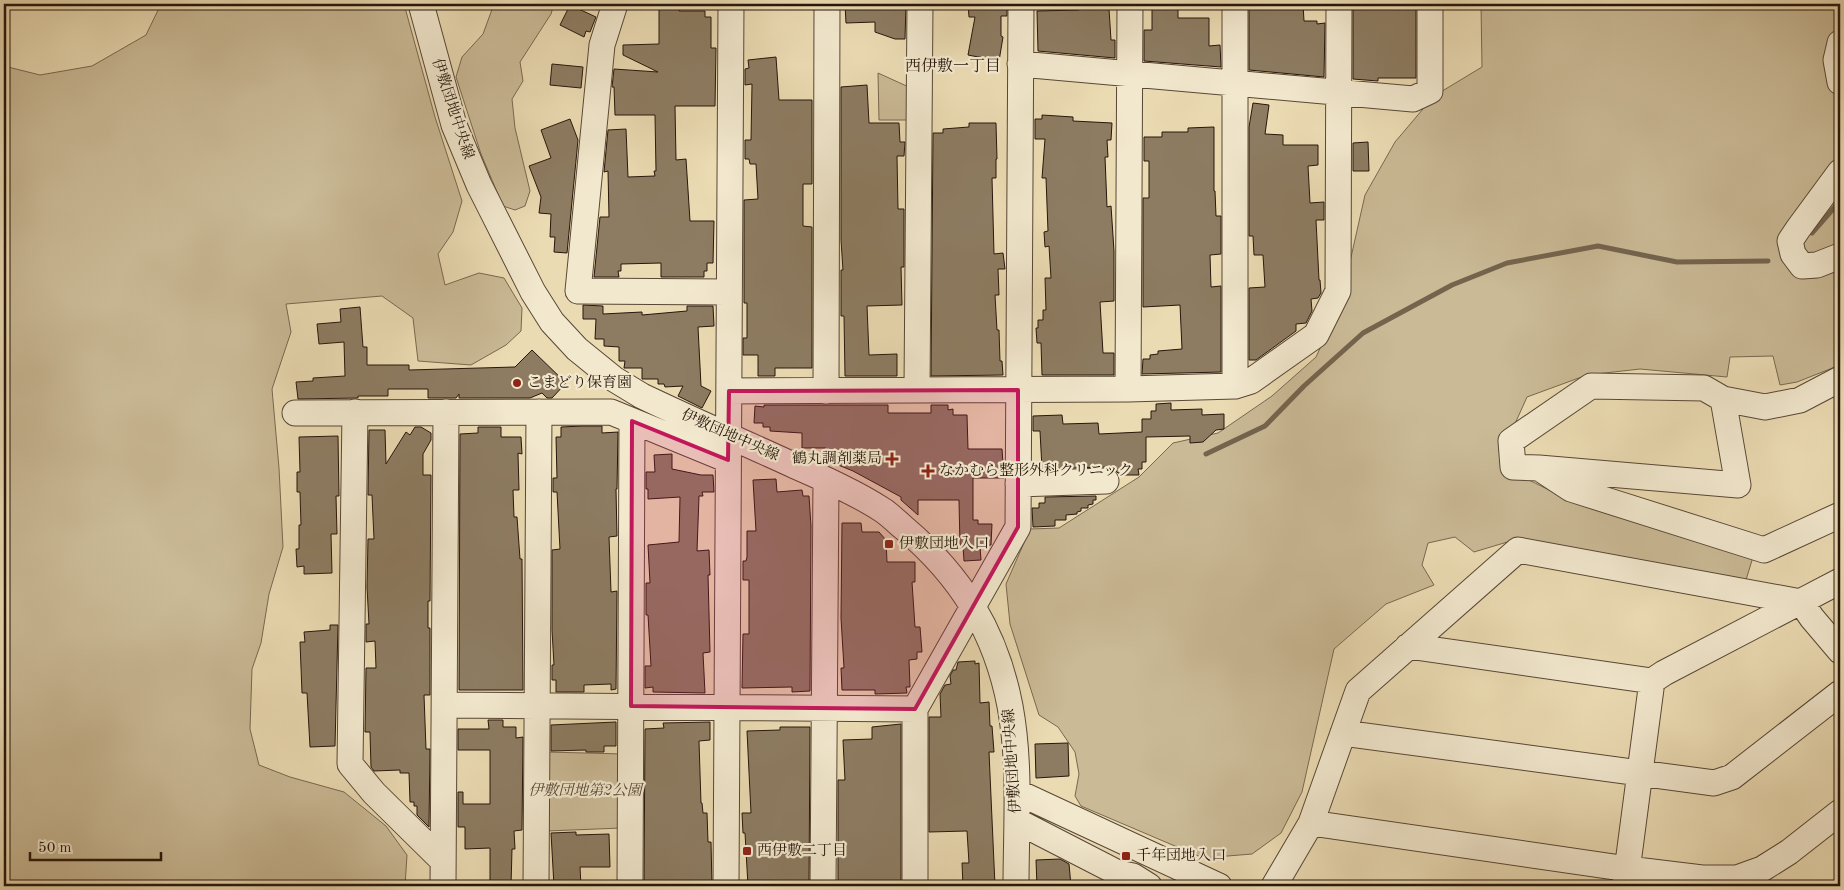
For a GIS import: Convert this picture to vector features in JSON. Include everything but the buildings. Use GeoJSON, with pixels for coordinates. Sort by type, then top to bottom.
{"type":"FeatureCollection","features":[{"type":"Feature","properties":{"kind":"street","name":"伊敷団地中央線"},"geometry":{"type":"LineString","coordinates":[[421,4],[454,126],[469,162],[533,292],[552,322],[576,349],[614,379],[728,448],[826,480],[884,511],[925,546],[956,581],[973,604],[1000,668],[1010,706],[1017,792],[1016,886]]}},
{"type":"Feature","properties":{"kind":"street"},"geometry":{"type":"LineString","coordinates":[[615,4],[602,45],[578,291],[728,292]]}},
{"type":"Feature","properties":{"kind":"street"},"geometry":{"type":"LineString","coordinates":[[726,886],[731,4]]}},
{"type":"Feature","properties":{"kind":"street"},"geometry":{"type":"LineString","coordinates":[[826,391],[827,4]]}},
{"type":"Feature","properties":{"kind":"street"},"geometry":{"type":"LineString","coordinates":[[917,389],[920,4]]}},
{"type":"Feature","properties":{"kind":"street"},"geometry":{"type":"LineString","coordinates":[[915,886],[915,709],[1018,527],[1020,4]]}},
{"type":"Feature","properties":{"kind":"street"},"geometry":{"type":"LineString","coordinates":[[1128,389],[1130,4]]}},
{"type":"Feature","properties":{"kind":"street"},"geometry":{"type":"LineString","coordinates":[[1235,4],[1235,386]]}},
{"type":"Feature","properties":{"kind":"street"},"geometry":{"type":"LineString","coordinates":[[729,391],[1128,389],[1235,386],[1251,381],[1316,335],[1338,291],[1339,4]]}},
{"type":"Feature","properties":{"kind":"street"},"geometry":{"type":"LineString","coordinates":[[1020,64],[1413,99],[1430,91],[1430,4]]}},
{"type":"Feature","properties":{"kind":"street"},"geometry":{"type":"LineString","coordinates":[[1840,42],[1836,60],[1840,82]]}},
{"type":"Feature","properties":{"kind":"street"},"geometry":{"type":"LineString","coordinates":[[1840,172],[1790,241],[1793,254],[1802,266],[1817,265],[1840,256]]}},
{"type":"Feature","properties":{"kind":"street"},"geometry":{"type":"LineString","coordinates":[[1723,399],[1738,485],[1539,468],[1513,468],[1511,440],[1591,386],[1704,388],[1723,399],[1764,407],[1800,400],[1840,379]]}},
{"type":"Feature","properties":{"kind":"street"},"geometry":{"type":"LineString","coordinates":[[355,412],[350,764],[374,793],[443,861]]}},
{"type":"Feature","properties":{"kind":"street"},"geometry":{"type":"LineString","coordinates":[[443,886],[446,412]]}},
{"type":"Feature","properties":{"kind":"street"},"geometry":{"type":"LineString","coordinates":[[536,886],[539,412]]}},
{"type":"Feature","properties":{"kind":"street"},"geometry":{"type":"LineString","coordinates":[[295,413],[611,412],[632,421],[728,448]]}},
{"type":"Feature","properties":{"kind":"street"},"geometry":{"type":"LineString","coordinates":[[630,886],[632,421]]}},
{"type":"Feature","properties":{"kind":"street"},"geometry":{"type":"LineString","coordinates":[[1539,468],[1571,489],[1764,550],[1840,514]]}},
{"type":"Feature","properties":{"kind":"street"},"geometry":{"type":"LineString","coordinates":[[823,886],[826,480]]}},
{"type":"Feature","properties":{"kind":"street"},"geometry":{"type":"LineString","coordinates":[[1018,484],[1106,481]]}},
{"type":"Feature","properties":{"kind":"street"},"geometry":{"type":"LineString","coordinates":[[1274,886],[1311,823],[1358,691],[1518,550],[1802,602],[1812,618],[1840,652]]}},
{"type":"Feature","properties":{"kind":"street"},"geometry":{"type":"LineString","coordinates":[[1408,646],[1652,681],[1840,581]]}},
{"type":"Feature","properties":{"kind":"street"},"geometry":{"type":"LineString","coordinates":[[1626,878],[1652,681]]}},
{"type":"Feature","properties":{"kind":"street"},"geometry":{"type":"LineString","coordinates":[[1343,733],[1714,784],[1732,777],[1840,693]]}},
{"type":"Feature","properties":{"kind":"street"},"geometry":{"type":"LineString","coordinates":[[445,705],[915,709]]}},
{"type":"Feature","properties":{"kind":"street"},"geometry":{"type":"LineString","coordinates":[[1017,792],[1219,886]]}},
{"type":"Feature","properties":{"kind":"street"},"geometry":{"type":"LineString","coordinates":[[1311,823],[1626,878],[1701,882],[1736,878],[1762,869],[1789,852],[1840,812]]}},
{"type":"Feature","properties":{"kind":"street"},"geometry":{"type":"LineString","coordinates":[[1017,820],[1118,879],[1133,876],[1149,886]]}},
{"type":"Feature","properties":{"kind":"highlighted area"},"geometry":{"type":"Polygon","coordinates":[[[1018,390],[1018,527],[915,709],[631,706],[632,421],[728,460],[729,391],[1018,390]]]}},
{"type":"Feature","properties":{"kind":"green space"},"geometry":{"type":"Polygon","coordinates":[[[161,4],[404,4],[435,117],[462,201],[453,232],[438,254],[445,285],[479,273],[504,278],[522,308],[521,331],[506,345],[471,365],[418,361],[413,318],[382,296],[286,304],[291,332],[272,389],[283,547],[269,594],[261,643],[252,669],[250,729],[259,765],[290,777],[344,792],[386,826],[407,855],[405,886],[4,886],[4,66],[40,75],[92,66],[146,35],[161,4]]]}},
{"type":"Feature","properties":{"kind":"green space"},"geometry":{"type":"Polygon","coordinates":[[[494,4],[554,4],[551,14],[520,62],[523,81],[512,99],[515,128],[530,191],[525,206],[515,210],[503,206],[481,154],[456,77],[462,57],[483,34],[494,4]]]}},
{"type":"Feature","properties":{"kind":"green space"},"geometry":{"type":"Polygon","coordinates":[[[1481,4],[1840,4],[1840,365],[1797,382],[1780,385],[1773,356],[1730,357],[1727,377],[1640,369],[1587,375],[1527,397],[1505,446],[1517,474],[1567,499],[1753,557],[1746,580],[1514,540],[1474,552],[1455,537],[1428,543],[1422,565],[1434,585],[1386,604],[1334,649],[1302,792],[1281,833],[1252,854],[1203,858],[1081,806],[1075,796],[1079,774],[1075,752],[1058,727],[1039,715],[1010,624],[1006,584],[1030,529],[1059,528],[1139,477],[1173,443],[1218,433],[1272,396],[1316,357],[1343,293],[1365,195],[1395,142],[1434,96],[1482,67],[1481,4]]]}},
{"type":"Feature","properties":{"kind":"green space"},"geometry":{"type":"Polygon","coordinates":[[[878,73],[911,88],[912,120],[879,120],[878,73]]]}},
{"type":"Feature","properties":{"kind":"green space","name":"伊敷団地第2公園"},"geometry":{"type":"Polygon","coordinates":[[[547,752],[623,754],[621,828],[547,831],[547,752]]]}},
{"type":"Feature","properties":{"kind":"waterway"},"geometry":{"type":"LineString","coordinates":[[1812,233],[1840,201]]}},
{"type":"Feature","properties":{"kind":"waterway"},"geometry":{"type":"LineString","coordinates":[[1206,454],[1265,426],[1304,386],[1363,333],[1452,285],[1507,263],[1598,246],[1677,262],[1768,261]]}},
{"type":"Feature","properties":{"kind":"place","name":"こまどり保育園"},"geometry":{"type":"Point","coordinates":[517,383]}},
{"type":"Feature","properties":{"kind":"place","name":"鶴丸調剤薬局"},"geometry":{"type":"Point","coordinates":[892,459]}},
{"type":"Feature","properties":{"kind":"place","name":"なかむら整形外科クリニック"},"geometry":{"type":"Point","coordinates":[928,471]}},
{"type":"Feature","properties":{"kind":"place","name":"伊敷団地入口"},"geometry":{"type":"Point","coordinates":[889,544]}},
{"type":"Feature","properties":{"kind":"place","name":"西伊敷二丁目"},"geometry":{"type":"Point","coordinates":[747,851]}},
{"type":"Feature","properties":{"kind":"place","name":"千年団地入口"},"geometry":{"type":"Point","coordinates":[1126,856]}},
{"type":"Feature","properties":{"kind":"district","name":"西伊敷一丁目"},"geometry":{"type":"Point","coordinates":[953,67]}}]}
